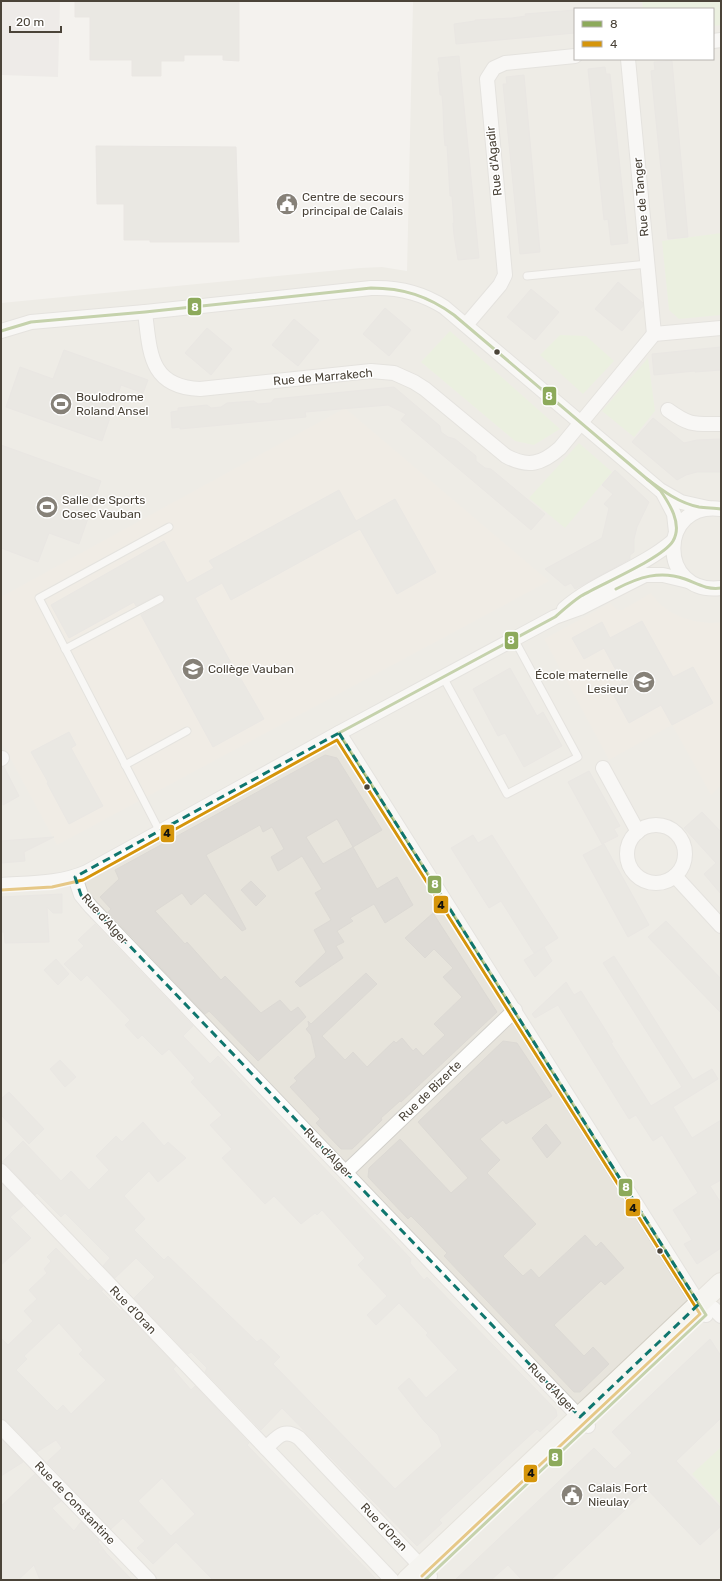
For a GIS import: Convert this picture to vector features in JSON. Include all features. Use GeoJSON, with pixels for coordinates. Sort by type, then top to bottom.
{"type":"FeatureCollection","features":[{"type":"Feature","properties":{"kind":"main road"},"geometry":{"type":"LineString","coordinates":[[407,1580],[426,1574],[584,1421],[712,1309],[721,1283]]}},
{"type":"Feature","properties":{"kind":"street","name":"Rue d'Agadir"},"geometry":{"type":"LineString","coordinates":[[466,325],[500,285],[505,275],[487,79],[498,64],[574,56]]}},
{"type":"Feature","properties":{"kind":"street","name":"Rue de Tanger"},"geometry":{"type":"LineString","coordinates":[[628,60],[654,334]]}},
{"type":"Feature","properties":{"kind":"street"},"geometry":{"type":"LineString","coordinates":[[1,331],[31,322],[145,312],[385,287],[399,289],[422,295],[444,307],[660,490],[681,502],[715,508]]}},
{"type":"Feature","properties":{"kind":"street","name":"Rue de Marrakech"},"geometry":{"type":"LineString","coordinates":[[145,312],[151,357],[155,365],[168,380],[188,389],[370,371],[394,373],[405,377],[425,389],[506,456],[516,462],[525,463],[534,463],[544,460],[552,455],[560,448],[581,423]]}},
{"type":"Feature","properties":{"kind":"street"},"geometry":{"type":"LineString","coordinates":[[581,423],[654,334],[721,328]]}},
{"type":"Feature","properties":{"kind":"street"},"geometry":{"type":"LineString","coordinates":[[668,410],[687,422],[721,424]]}},
{"type":"Feature","properties":{"kind":"street"},"geometry":{"type":"LineString","coordinates":[[660,490],[674,514],[675,536],[673,555],[675,563],[679,571],[688,581]]}},
{"type":"Feature","properties":{"kind":"street"},"geometry":{"type":"LineString","coordinates":[[555,617],[580,597],[657,554],[675,536],[684,520],[691,514],[715,508]]}},
{"type":"Feature","properties":{"kind":"street"},"geometry":{"type":"LineString","coordinates":[[1,885],[46,882],[75,877],[87,872],[339,733],[555,617],[580,608],[645,575],[663,575],[688,581],[702,588],[721,588]]}},
{"type":"Feature","properties":{"kind":"street"},"geometry":{"type":"LineString","coordinates":[[339,733],[515,1010],[712,1309]]}},
{"type":"Feature","properties":{"kind":"street"},"geometry":{"type":"LineString","coordinates":[[603,768],[638,832]]}},
{"type":"Feature","properties":{"kind":"street"},"geometry":{"type":"LineString","coordinates":[[651,826],[660,826],[672,831],[679,838],[683,846],[684,855],[683,864],[675,876],[663,882],[654,883],[645,881],[634,873],[629,865],[627,851],[630,842],[638,832],[651,826]]}},
{"type":"Feature","properties":{"kind":"street"},"geometry":{"type":"LineString","coordinates":[[675,876],[721,926]]}},
{"type":"Feature","properties":{"kind":"street","name":"Rue d'Alger"},"geometry":{"type":"LineString","coordinates":[[75,877],[81,895],[91,907],[584,1421]]}},
{"type":"Feature","properties":{"kind":"street","name":"Rue de Bizerte"},"geometry":{"type":"LineString","coordinates":[[346,1172],[515,1010]]}},
{"type":"Feature","properties":{"kind":"street","name":"Rue d'Oran"},"geometry":{"type":"LineString","coordinates":[[1,1171],[392,1580]]}},
{"type":"Feature","properties":{"kind":"street","name":"Rue de Constantine"},"geometry":{"type":"LineString","coordinates":[[1,1427],[149,1580]]}},
{"type":"Feature","properties":{"kind":"street","name":"Rue d'Oran"},"geometry":{"type":"LineString","coordinates":[[266,1448],[281,1434],[286,1432],[293,1434],[426,1574]]}},
{"type":"Feature","properties":{"kind":"lane"},"geometry":{"type":"LineString","coordinates":[[527,276],[648,264]]}},
{"type":"Feature","properties":{"kind":"lane"},"geometry":{"type":"LineString","coordinates":[[160,832],[39,598],[169,527]]}},
{"type":"Feature","properties":{"kind":"lane"},"geometry":{"type":"LineString","coordinates":[[65,649],[160,599]]}},
{"type":"Feature","properties":{"kind":"lane"},"geometry":{"type":"LineString","coordinates":[[443,678],[507,794],[578,757],[514,639]]}},
{"type":"Feature","properties":{"kind":"lane"},"geometry":{"type":"LineString","coordinates":[[125,765],[187,731]]}},
{"type":"Feature","properties":{"kind":"highlighted area"},"geometry":{"type":"Polygon","coordinates":[[[339,733],[699,1304],[580,1417],[81,895],[75,877],[339,733]]]}},
{"type":"Feature","properties":{"kind":"shaded area"},"geometry":{"type":"Polygon","coordinates":[[[1,1],[60,1],[58,77],[1,75],[1,1]]]}},
{"type":"Feature","properties":{"kind":"shaded area"},"geometry":{"type":"Polygon","coordinates":[[[413,1],[721,1],[721,1580],[1,1580],[1,303],[382,267],[407,271],[413,1]]]}},
{"type":"Feature","properties":{"kind":"shaded area","name":"Collège Vauban"},"geometry":{"type":"Polygon","coordinates":[[[345,408],[549,581],[57,845],[1,741],[1,597],[345,408]]]}},
{"type":"Feature","properties":{"kind":"shaded area","name":"École maternelle Lesieur"},"geometry":{"type":"Polygon","coordinates":[[[651,593],[660,604],[681,617],[694,621],[710,623],[721,622],[721,786],[711,795],[672,725],[609,760],[544,639],[610,603],[618,610],[622,610],[651,593]]]}},
{"type":"Feature","properties":{"kind":"green space"},"geometry":{"type":"Polygon","coordinates":[[[642,1],[721,1],[721,25],[714,26],[714,8],[643,8],[642,1]]]}},
{"type":"Feature","properties":{"kind":"green space"},"geometry":{"type":"Polygon","coordinates":[[[721,233],[721,315],[679,319],[669,310],[662,241],[721,233]]]}},
{"type":"Feature","properties":{"kind":"green space"},"geometry":{"type":"Polygon","coordinates":[[[450,331],[560,429],[534,445],[515,441],[421,362],[450,331]]]}},
{"type":"Feature","properties":{"kind":"green space"},"geometry":{"type":"Polygon","coordinates":[[[560,335],[586,336],[614,361],[583,394],[540,355],[560,335]]]}},
{"type":"Feature","properties":{"kind":"green space"},"geometry":{"type":"Polygon","coordinates":[[[648,358],[655,411],[634,437],[602,411],[648,358]]]}},
{"type":"Feature","properties":{"kind":"green space"},"geometry":{"type":"Polygon","coordinates":[[[579,443],[612,472],[565,528],[529,498],[579,443]]]}},
{"type":"Feature","properties":{"kind":"green space"},"geometry":{"type":"Polygon","coordinates":[[[721,1447],[721,1505],[692,1474],[721,1447]]]}},
{"type":"Feature","properties":{"kind":"building"},"geometry":{"type":"Polygon","coordinates":[[[75,1],[239,1],[239,61],[223,60],[223,55],[184,55],[184,61],[161,61],[161,76],[132,76],[132,60],[90,60],[90,17],[75,17],[75,1]]]}},
{"type":"Feature","properties":{"kind":"building"},"geometry":{"type":"Polygon","coordinates":[[[574,10],[574,33],[456,44],[454,24],[475,20],[526,16],[525,14],[574,10]]]}},
{"type":"Feature","properties":{"kind":"building"},"geometry":{"type":"Polygon","coordinates":[[[459,56],[479,258],[458,260],[454,235],[452,196],[450,196],[447,145],[445,146],[438,58],[459,56]]]}},
{"type":"Feature","properties":{"kind":"building"},"geometry":{"type":"Polygon","coordinates":[[[672,61],[688,237],[668,239],[651,71],[655,70],[654,62],[672,61]]]}},
{"type":"Feature","properties":{"kind":"building"},"geometry":{"type":"Polygon","coordinates":[[[605,67],[606,74],[610,74],[628,243],[611,245],[608,219],[604,220],[588,69],[605,67]]]}},
{"type":"Feature","properties":{"kind":"building"},"geometry":{"type":"Polygon","coordinates":[[[524,75],[540,252],[520,254],[503,84],[507,84],[506,77],[524,75]]]}},
{"type":"Feature","properties":{"kind":"building"},"geometry":{"type":"Polygon","coordinates":[[[96,146],[236,147],[239,242],[150,242],[150,240],[124,240],[124,204],[97,204],[96,146]]]}},
{"type":"Feature","properties":{"kind":"building"},"geometry":{"type":"Polygon","coordinates":[[[618,282],[643,303],[643,306],[622,331],[595,309],[618,282]]]}},
{"type":"Feature","properties":{"kind":"building"},"geometry":{"type":"Polygon","coordinates":[[[531,289],[559,312],[535,340],[507,317],[531,289]]]}},
{"type":"Feature","properties":{"kind":"building"},"geometry":{"type":"Polygon","coordinates":[[[385,308],[411,330],[389,356],[363,334],[385,308]]]}},
{"type":"Feature","properties":{"kind":"building"},"geometry":{"type":"Polygon","coordinates":[[[294,319],[319,340],[298,366],[272,345],[294,319]]]}},
{"type":"Feature","properties":{"kind":"building"},"geometry":{"type":"Polygon","coordinates":[[[207,328],[232,349],[211,375],[185,353],[207,328]]]}},
{"type":"Feature","properties":{"kind":"building"},"geometry":{"type":"Polygon","coordinates":[[[721,347],[721,370],[654,375],[652,354],[721,347]]]}},
{"type":"Feature","properties":{"kind":"building","name":"Boulodrome Roland Ansel"},"geometry":{"type":"Polygon","coordinates":[[[64,350],[148,380],[143,393],[121,385],[102,441],[6,407],[20,367],[53,379],[64,350]]]}},
{"type":"Feature","properties":{"kind":"building"},"geometry":{"type":"Polygon","coordinates":[[[394,387],[440,426],[441,432],[448,437],[455,439],[476,456],[476,461],[485,468],[491,469],[545,514],[531,530],[401,420],[406,414],[388,405],[305,412],[306,417],[180,429],[180,427],[172,428],[171,412],[178,411],[178,408],[207,405],[211,408],[221,407],[227,403],[254,401],[258,404],[271,403],[274,399],[394,387]]]}},
{"type":"Feature","properties":{"kind":"building"},"geometry":{"type":"Polygon","coordinates":[[[653,418],[684,443],[697,440],[721,439],[721,472],[697,472],[686,475],[677,480],[632,442],[653,418]]]}},
{"type":"Feature","properties":{"kind":"building","name":"Salle de Sports Cosec Vauban"},"geometry":{"type":"Polygon","coordinates":[[[1,445],[101,481],[79,544],[49,533],[38,562],[1,548],[1,445]]]}},
{"type":"Feature","properties":{"kind":"building"},"geometry":{"type":"Polygon","coordinates":[[[615,470],[649,502],[637,527],[634,539],[634,552],[630,555],[630,559],[575,589],[571,583],[565,586],[545,569],[602,538],[609,508],[604,504],[613,494],[602,485],[615,470]]]}},
{"type":"Feature","properties":{"kind":"building"},"geometry":{"type":"Polygon","coordinates":[[[339,490],[356,521],[395,499],[436,572],[397,594],[360,529],[231,600],[222,583],[195,598],[264,719],[213,747],[141,615],[163,603],[165,600],[163,595],[158,595],[136,606],[134,602],[69,638],[51,605],[164,541],[187,583],[214,568],[209,561],[339,490]]]}},
{"type":"Feature","properties":{"kind":"building"},"geometry":{"type":"Polygon","coordinates":[[[642,621],[673,677],[693,667],[713,703],[672,725],[661,705],[629,723],[611,690],[623,683],[604,648],[584,659],[572,638],[602,622],[610,638],[642,621]]]}},
{"type":"Feature","properties":{"kind":"building"},"geometry":{"type":"Polygon","coordinates":[[[510,668],[537,716],[543,712],[562,746],[524,767],[505,733],[498,736],[473,689],[510,668]]]}},
{"type":"Feature","properties":{"kind":"building"},"geometry":{"type":"Polygon","coordinates":[[[69,732],[76,745],[71,748],[103,806],[69,824],[31,752],[69,732]]]}},
{"type":"Feature","properties":{"kind":"building"},"geometry":{"type":"Polygon","coordinates":[[[325,755],[337,758],[382,830],[353,847],[377,889],[397,877],[413,905],[385,923],[374,904],[350,918],[353,921],[337,931],[344,942],[336,946],[343,958],[300,987],[295,982],[326,952],[314,930],[331,920],[315,893],[322,889],[302,856],[278,871],[271,857],[284,849],[272,827],[263,832],[260,825],[206,855],[246,929],[242,931],[205,893],[191,905],[182,893],[155,911],[185,944],[187,942],[221,980],[225,976],[261,1013],[280,1000],[291,1012],[298,1007],[306,1017],[258,1061],[209,1011],[205,1014],[108,912],[111,909],[100,897],[119,879],[115,870],[325,755]],[[337,819],[306,837],[323,864],[353,847],[337,819]]]}},
{"type":"Feature","properties":{"kind":"building"},"geometry":{"type":"Polygon","coordinates":[[[1,767],[4,767],[19,796],[3,805],[1,767]]]}},
{"type":"Feature","properties":{"kind":"building"},"geometry":{"type":"Polygon","coordinates":[[[589,771],[620,826],[614,829],[618,836],[602,844],[568,782],[589,771]]]}},
{"type":"Feature","properties":{"kind":"building"},"geometry":{"type":"Polygon","coordinates":[[[702,812],[721,832],[721,894],[704,874],[716,863],[684,828],[702,812]]]}},
{"type":"Feature","properties":{"kind":"building"},"geometry":{"type":"Polygon","coordinates":[[[473,835],[478,843],[492,835],[558,938],[544,947],[552,961],[535,977],[524,960],[543,948],[534,953],[501,901],[489,908],[451,848],[473,835]]]}},
{"type":"Feature","properties":{"kind":"building"},"geometry":{"type":"Polygon","coordinates":[[[54,837],[24,852],[25,861],[1,863],[1,841],[54,837]]]}},
{"type":"Feature","properties":{"kind":"building"},"geometry":{"type":"Polygon","coordinates":[[[604,844],[649,925],[628,937],[583,855],[604,844]]]}},
{"type":"Feature","properties":{"kind":"building"},"geometry":{"type":"Polygon","coordinates":[[[251,881],[266,896],[256,906],[241,890],[251,881]]]}},
{"type":"Feature","properties":{"kind":"building"},"geometry":{"type":"Polygon","coordinates":[[[62,894],[62,913],[53,913],[47,907],[49,942],[5,943],[4,932],[1,932],[1,897],[62,894]]]}},
{"type":"Feature","properties":{"kind":"building"},"geometry":{"type":"Polygon","coordinates":[[[433,913],[497,1012],[401,1102],[400,1101],[381,1118],[382,1120],[352,1149],[341,1149],[316,1123],[320,1119],[290,1087],[297,1081],[294,1078],[316,1057],[311,1035],[306,1029],[309,1026],[308,1021],[311,1024],[366,973],[377,984],[322,1036],[345,1060],[353,1052],[367,1067],[394,1041],[396,1043],[402,1038],[413,1051],[416,1048],[423,1056],[445,1035],[434,1024],[462,997],[443,977],[453,968],[434,949],[425,958],[405,938],[433,913]]]}},
{"type":"Feature","properties":{"kind":"building"},"geometry":{"type":"Polygon","coordinates":[[[666,921],[721,979],[721,1013],[648,937],[666,921]]]}},
{"type":"Feature","properties":{"kind":"building"},"geometry":{"type":"Polygon","coordinates":[[[95,924],[193,1026],[183,1036],[210,1064],[218,1056],[411,1259],[410,1263],[424,1280],[427,1277],[556,1410],[557,1416],[540,1432],[537,1429],[502,1461],[439,1520],[442,1523],[417,1546],[282,1408],[261,1430],[205,1372],[207,1368],[191,1352],[188,1354],[134,1298],[155,1277],[136,1258],[115,1278],[103,1266],[110,1258],[65,1213],[61,1217],[37,1193],[35,1195],[7,1165],[1,1163],[23,1141],[61,1181],[71,1171],[89,1190],[109,1170],[96,1156],[116,1136],[122,1142],[143,1122],[164,1146],[168,1142],[186,1158],[158,1182],[149,1171],[124,1196],[145,1219],[134,1230],[164,1260],[168,1256],[257,1342],[261,1339],[280,1357],[273,1364],[395,1489],[442,1446],[438,1435],[425,1422],[398,1388],[409,1378],[426,1398],[458,1370],[426,1335],[428,1333],[399,1303],[376,1325],[367,1315],[387,1296],[358,1265],[365,1258],[322,1210],[317,1215],[315,1213],[301,1224],[274,1196],[265,1204],[222,1158],[232,1149],[210,1125],[222,1115],[191,1082],[195,1078],[169,1049],[162,1055],[142,1035],[138,1039],[125,1025],[130,1020],[87,975],[81,981],[64,964],[84,946],[78,940],[95,924]]]}},
{"type":"Feature","properties":{"kind":"building"},"geometry":{"type":"Polygon","coordinates":[[[614,956],[693,1080],[712,1069],[718,1079],[673,1107],[692,1138],[721,1120],[721,1180],[710,1186],[721,1203],[721,1248],[697,1264],[684,1244],[692,1240],[673,1210],[698,1193],[662,1135],[653,1141],[636,1115],[629,1119],[558,1005],[535,1018],[532,1014],[566,982],[574,995],[581,991],[613,1042],[611,1043],[651,1106],[682,1087],[603,963],[614,956]]]}},
{"type":"Feature","properties":{"kind":"building"},"geometry":{"type":"Polygon","coordinates":[[[56,959],[69,974],[58,985],[44,970],[56,959]]]}},
{"type":"Feature","properties":{"kind":"building"},"geometry":{"type":"Polygon","coordinates":[[[503,1041],[517,1043],[552,1096],[506,1124],[503,1120],[480,1139],[500,1160],[487,1173],[536,1224],[503,1256],[523,1276],[531,1269],[539,1278],[585,1235],[596,1247],[601,1242],[624,1268],[605,1285],[601,1281],[554,1325],[584,1356],[593,1347],[609,1364],[580,1392],[574,1392],[444,1256],[447,1253],[425,1230],[411,1216],[408,1219],[368,1177],[369,1168],[400,1139],[451,1193],[468,1178],[418,1122],[503,1041]]]}},
{"type":"Feature","properties":{"kind":"building"},"geometry":{"type":"Polygon","coordinates":[[[60,1060],[76,1077],[65,1087],[50,1069],[60,1060]]]}},
{"type":"Feature","properties":{"kind":"building"},"geometry":{"type":"Polygon","coordinates":[[[9,1092],[44,1129],[29,1144],[1,1115],[1,1099],[9,1092]]]}},
{"type":"Feature","properties":{"kind":"building"},"geometry":{"type":"Polygon","coordinates":[[[546,1124],[561,1143],[547,1158],[532,1138],[546,1124]]]}},
{"type":"Feature","properties":{"kind":"building"},"geometry":{"type":"Polygon","coordinates":[[[1,1183],[23,1206],[10,1217],[31,1238],[1,1265],[1,1183]]]}},
{"type":"Feature","properties":{"kind":"building"},"geometry":{"type":"Polygon","coordinates":[[[56,1248],[88,1281],[91,1278],[103,1290],[101,1291],[121,1311],[122,1310],[176,1366],[173,1369],[191,1390],[195,1386],[249,1443],[247,1445],[377,1580],[213,1580],[176,1542],[153,1564],[137,1548],[145,1541],[123,1518],[111,1529],[47,1462],[62,1448],[56,1440],[37,1452],[7,1421],[1,1419],[1,1338],[8,1345],[33,1321],[24,1311],[37,1299],[29,1290],[47,1273],[44,1269],[51,1261],[47,1257],[56,1248]],[[59,1323],[24,1356],[27,1359],[16,1370],[57,1411],[63,1405],[71,1414],[106,1380],[79,1354],[83,1350],[59,1323]],[[162,1478],[138,1501],[171,1536],[195,1514],[162,1478]]]}},
{"type":"Feature","properties":{"kind":"building"},"geometry":{"type":"Polygon","coordinates":[[[710,1339],[721,1356],[721,1418],[676,1461],[721,1508],[721,1526],[700,1545],[647,1489],[551,1580],[522,1580],[508,1565],[491,1580],[455,1580],[594,1448],[615,1469],[632,1453],[612,1432],[710,1339]]]}},
{"type":"Feature","properties":{"kind":"building"},"geometry":{"type":"Polygon","coordinates":[[[1,1439],[23,1462],[1,1476],[1,1439]]]}},
{"type":"Feature","properties":{"kind":"building"},"geometry":{"type":"Polygon","coordinates":[[[35,1474],[61,1501],[52,1508],[74,1531],[81,1522],[99,1540],[98,1542],[106,1553],[132,1580],[40,1580],[34,1565],[18,1580],[1,1580],[1,1506],[35,1474]]]}},
{"type":"Feature","properties":{"kind":"transit line","name":"8"},"geometry":{"type":"LineString","coordinates":[[1,331],[31,322],[145,312],[371,288],[383,288],[415,294],[435,303],[454,315],[660,490],[671,507],[676,521],[676,534],[673,541],[667,548],[645,563],[581,596],[555,617],[339,733]]}},
{"type":"Feature","properties":{"kind":"transit line","name":"8"},"geometry":{"type":"LineString","coordinates":[[647,479],[665,492],[685,503],[699,507],[721,509]]}},
{"type":"Feature","properties":{"kind":"transit line","name":"8"},"geometry":{"type":"LineString","coordinates":[[616,589],[641,578],[658,575],[676,576],[698,585],[721,588]]}},
{"type":"Feature","properties":{"kind":"transit line","name":"8"},"geometry":{"type":"LineString","coordinates":[[339,733],[706,1315],[425,1580]]}},
{"type":"Feature","properties":{"kind":"transit line","name":"4"},"geometry":{"type":"LineString","coordinates":[[1,890],[52,887],[83,880],[337,740],[700,1314],[422,1576]]}},
{"type":"Feature","properties":{"kind":"place","name":"Centre de secours principal de Calais"},"geometry":{"type":"Point","coordinates":[287,204]}},
{"type":"Feature","properties":{"kind":"place","name":"Boulodrome Roland Ansel"},"geometry":{"type":"Point","coordinates":[61,404]}},
{"type":"Feature","properties":{"kind":"place","name":"Salle de Sports Cosec Vauban"},"geometry":{"type":"Point","coordinates":[47,507]}},
{"type":"Feature","properties":{"kind":"place","name":"Collège Vauban"},"geometry":{"type":"Point","coordinates":[193,669]}},
{"type":"Feature","properties":{"kind":"place","name":"École maternelle Lesieur"},"geometry":{"type":"Point","coordinates":[644,682]}},
{"type":"Feature","properties":{"kind":"place","name":"Calais Fort Nieulay"},"geometry":{"type":"Point","coordinates":[572,1495]}}]}
